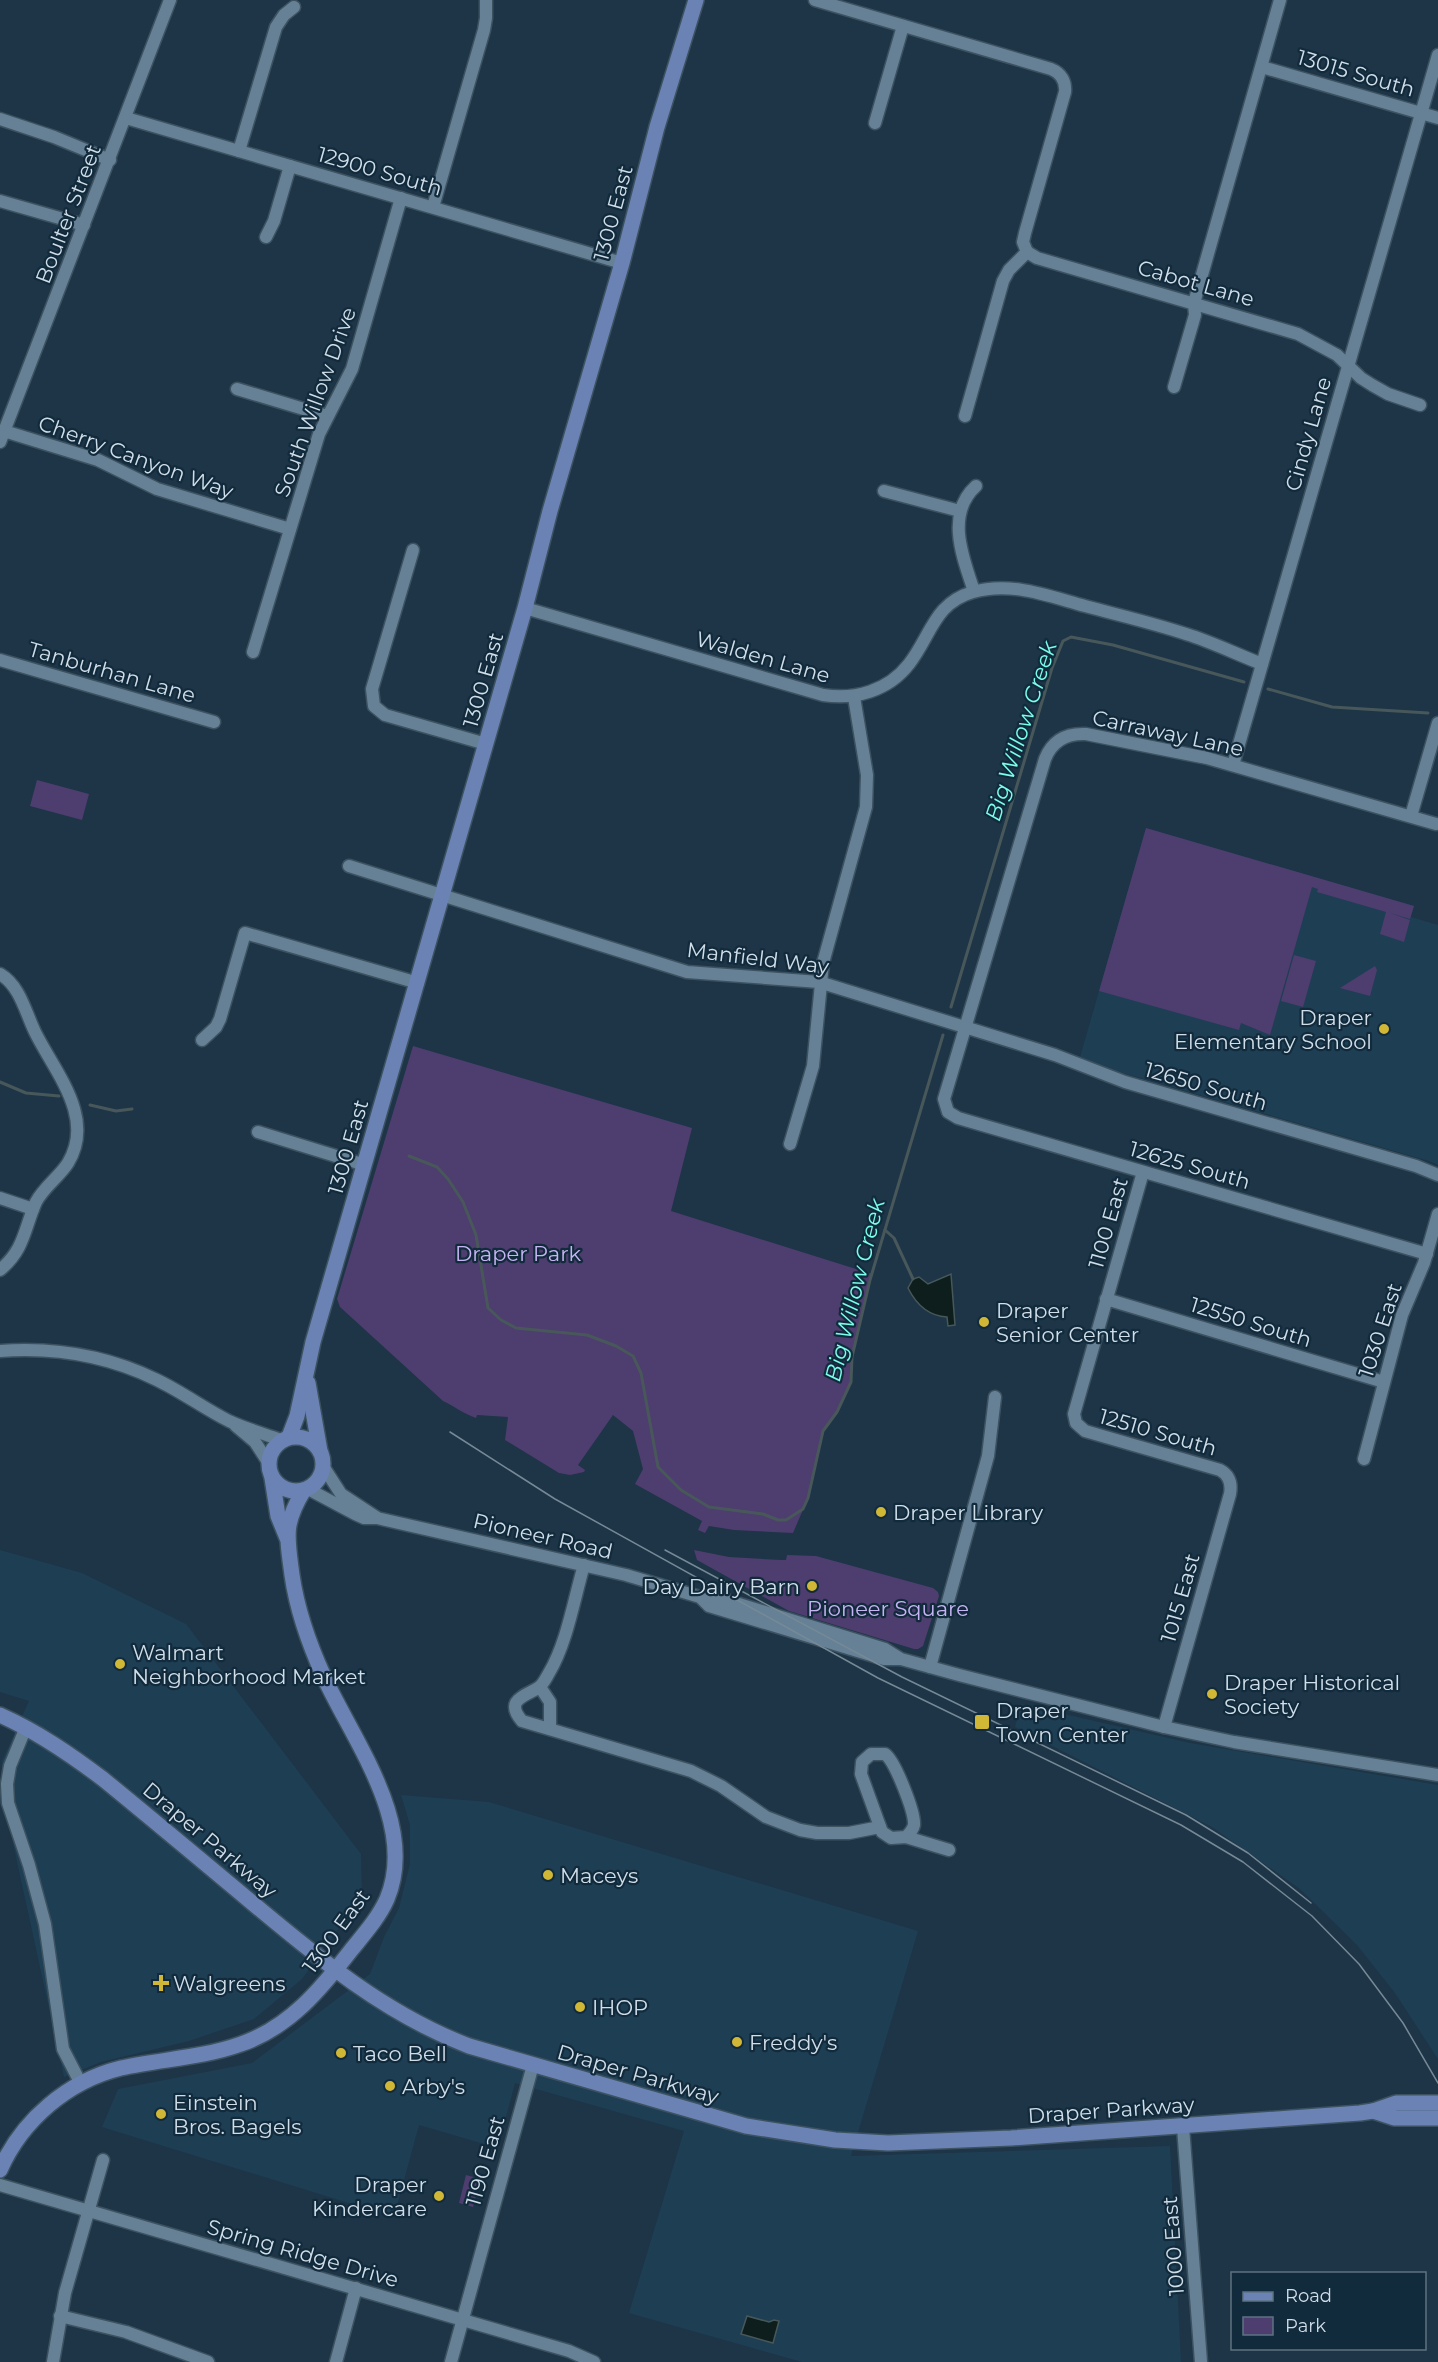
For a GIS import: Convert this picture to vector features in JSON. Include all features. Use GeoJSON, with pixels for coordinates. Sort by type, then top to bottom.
{"type":"FeatureCollection","features":[{"type":"Feature","properties":{"kind":"main road","name":"1300 East"},"geometry":{"type":"LineString","coordinates":[[285,1439],[297,1416],[306,1371],[525,608],[550,511],[622,263],[657,127],[696,0]]}},
{"type":"Feature","properties":{"kind":"main road","name":"1300 East"},"geometry":{"type":"LineString","coordinates":[[306,1371],[322,1458]]}},
{"type":"Feature","properties":{"kind":"main road"},"geometry":{"type":"LineString","coordinates":[[301,1437],[312,1442],[322,1458],[321,1475],[316,1483],[306,1490],[292,1491],[281,1487],[272,1478],[268,1462],[274,1447],[285,1439],[301,1437]]}},
{"type":"Feature","properties":{"kind":"main road","name":"1300 East"},"geometry":{"type":"LineString","coordinates":[[272,1478],[278,1516],[287,1538]]}},
{"type":"Feature","properties":{"kind":"main road","name":"1300 East"},"geometry":{"type":"LineString","coordinates":[[0,2169],[18,2137],[36,2117],[81,2084],[122,2068],[217,2051],[254,2039],[276,2028],[296,2013],[335,1971],[370,1926],[387,1899],[394,1870],[394,1836],[391,1815],[311,1647],[295,1595],[287,1538],[289,1517],[306,1490]]}},
{"type":"Feature","properties":{"kind":"main road","name":"Draper Parkway"},"geometry":{"type":"LineString","coordinates":[[0,1715],[53,1742],[103,1779],[335,1971],[381,2003],[437,2034],[533,2065],[746,2126],[835,2140],[888,2143],[1183,2127],[1373,2111],[1396,2103],[1438,2103]]}},
{"type":"Feature","properties":{"kind":"main road","name":"Draper Parkway"},"geometry":{"type":"LineString","coordinates":[[1373,2111],[1394,2118],[1438,2118]]}},
{"type":"Feature","properties":{"kind":"street","name":"Boulter Street"},"geometry":{"type":"LineString","coordinates":[[2,437],[170,0]]}},
{"type":"Feature","properties":{"kind":"street"},"geometry":{"type":"LineString","coordinates":[[433,207],[484,30],[486,0]]}},
{"type":"Feature","properties":{"kind":"street"},"geometry":{"type":"LineString","coordinates":[[815,0],[1051,69],[1063,79],[1065,92],[1024,237],[1027,252],[1009,270],[1003,281],[965,416]]}},
{"type":"Feature","properties":{"kind":"street"},"geometry":{"type":"LineString","coordinates":[[1174,387],[1195,315],[1194,303],[1280,0]]}},
{"type":"Feature","properties":{"kind":"street"},"geometry":{"type":"LineString","coordinates":[[239,151],[276,27],[284,15],[294,7]]}},
{"type":"Feature","properties":{"kind":"street"},"geometry":{"type":"LineString","coordinates":[[875,123],[903,26]]}},
{"type":"Feature","properties":{"kind":"street","name":"Cindy Lane"},"geometry":{"type":"LineString","coordinates":[[1233,765],[1438,55]]}},
{"type":"Feature","properties":{"kind":"street","name":"13015 South"},"geometry":{"type":"LineString","coordinates":[[1262,67],[1438,118]]}},
{"type":"Feature","properties":{"kind":"street","name":"12900 South"},"geometry":{"type":"LineString","coordinates":[[126,118],[622,263]]}},
{"type":"Feature","properties":{"kind":"street"},"geometry":{"type":"LineString","coordinates":[[0,119],[54,136],[110,160]]}},
{"type":"Feature","properties":{"kind":"street"},"geometry":{"type":"LineString","coordinates":[[266,237],[274,221],[290,166]]}},
{"type":"Feature","properties":{"kind":"street","name":"South Willow Drive"},"geometry":{"type":"LineString","coordinates":[[253,652],[311,457],[327,416],[338,400],[352,369],[401,198]]}},
{"type":"Feature","properties":{"kind":"street"},"geometry":{"type":"LineString","coordinates":[[0,201],[84,225]]}},
{"type":"Feature","properties":{"kind":"street","name":"Cabot Lane"},"geometry":{"type":"LineString","coordinates":[[1027,252],[1037,258],[1298,334],[1325,348],[1361,378],[1388,394],[1420,405]]}},
{"type":"Feature","properties":{"kind":"street"},"geometry":{"type":"LineString","coordinates":[[237,389],[327,416]]}},
{"type":"Feature","properties":{"kind":"street","name":"Cherry Canyon Way"},"geometry":{"type":"LineString","coordinates":[[2,437],[98,460],[157,489],[290,529]]}},
{"type":"Feature","properties":{"kind":"street"},"geometry":{"type":"LineString","coordinates":[[975,591],[958,529],[960,511],[965,498],[976,486]]}},
{"type":"Feature","properties":{"kind":"street"},"geometry":{"type":"LineString","coordinates":[[884,491],[960,511]]}},
{"type":"Feature","properties":{"kind":"street"},"geometry":{"type":"LineString","coordinates":[[413,550],[372,689],[374,706],[385,715],[486,744]]}},
{"type":"Feature","properties":{"kind":"street","name":"Walden Lane"},"geometry":{"type":"LineString","coordinates":[[525,608],[823,695],[854,697],[879,688],[909,664],[940,612],[952,602],[975,591],[1005,587],[1032,592],[1184,633],[1262,664]]}},
{"type":"Feature","properties":{"kind":"street","name":"Tanburhan Lane"},"geometry":{"type":"LineString","coordinates":[[0,660],[214,722]]}},
{"type":"Feature","properties":{"kind":"street"},"geometry":{"type":"LineString","coordinates":[[790,1144],[813,1066],[819,982],[823,963],[866,807],[867,775],[854,697]]}},
{"type":"Feature","properties":{"kind":"street"},"geometry":{"type":"LineString","coordinates":[[1411,816],[1438,723]]}},
{"type":"Feature","properties":{"kind":"street","name":"Carraway Lane"},"geometry":{"type":"LineString","coordinates":[[946,1108],[944,1095],[1045,759],[1055,743],[1072,734],[1086,734],[1233,765],[1436,824]]}},
{"type":"Feature","properties":{"kind":"street","name":"Manfield Way"},"geometry":{"type":"LineString","coordinates":[[349,866],[687,972],[819,982],[966,1026]]}},
{"type":"Feature","properties":{"kind":"street"},"geometry":{"type":"LineString","coordinates":[[202,1040],[216,1027],[220,1019],[245,933],[418,983]]}},
{"type":"Feature","properties":{"kind":"street"},"geometry":{"type":"LineString","coordinates":[[0,974],[10,981],[18,993],[45,1053],[70,1094],[77,1133],[73,1153],[61,1172],[41,1194],[18,1250],[0,1270]]}},
{"type":"Feature","properties":{"kind":"street","name":"12650 South"},"geometry":{"type":"LineString","coordinates":[[966,1026],[1065,1058],[1125,1082],[1405,1163],[1438,1175]]}},
{"type":"Feature","properties":{"kind":"street","name":"12625 South"},"geometry":{"type":"LineString","coordinates":[[946,1108],[951,1115],[958,1118],[1427,1254]]}},
{"type":"Feature","properties":{"kind":"street"},"geometry":{"type":"LineString","coordinates":[[258,1132],[365,1165]]}},
{"type":"Feature","properties":{"kind":"street","name":"1100 East"},"geometry":{"type":"LineString","coordinates":[[1076,1423],[1075,1409],[1143,1172]]}},
{"type":"Feature","properties":{"kind":"street"},"geometry":{"type":"LineString","coordinates":[[0,1198],[33,1209]]}},
{"type":"Feature","properties":{"kind":"street","name":"1030 East"},"geometry":{"type":"LineString","coordinates":[[1364,1459],[1402,1315],[1427,1254],[1438,1214]]}},
{"type":"Feature","properties":{"kind":"street","name":"12550 South"},"geometry":{"type":"LineString","coordinates":[[1106,1299],[1384,1382]]}},
{"type":"Feature","properties":{"kind":"street"},"geometry":{"type":"LineString","coordinates":[[1,1347],[69,1353],[117,1362],[158,1381],[230,1422],[255,1442],[268,1462]]}},
{"type":"Feature","properties":{"kind":"street"},"geometry":{"type":"LineString","coordinates":[[930,1667],[988,1456],[995,1397]]}},
{"type":"Feature","properties":{"kind":"street"},"geometry":{"type":"LineString","coordinates":[[230,1422],[285,1439]]}},
{"type":"Feature","properties":{"kind":"street","name":"12510 South"},"geometry":{"type":"LineString","coordinates":[[1076,1423],[1088,1433],[1220,1470],[1230,1479]]}},
{"type":"Feature","properties":{"kind":"street","name":"Pioneer Road"},"geometry":{"type":"LineString","coordinates":[[322,1458],[341,1494],[377,1518]]}},
{"type":"Feature","properties":{"kind":"street","name":"1015 East"},"geometry":{"type":"LineString","coordinates":[[1164,1727],[1230,1494],[1230,1479]]}},
{"type":"Feature","properties":{"kind":"street","name":"Pioneer Road"},"geometry":{"type":"LineString","coordinates":[[306,1490],[364,1518],[377,1518],[584,1565],[635,1577],[700,1597],[713,1596],[885,1649],[901,1659],[1164,1727],[1242,1743],[1438,1774]]}},
{"type":"Feature","properties":{"kind":"street"},"geometry":{"type":"LineString","coordinates":[[584,1565],[560,1649],[552,1667],[540,1688],[522,1695],[516,1704],[516,1711],[522,1721],[691,1771],[713,1781],[751,1808],[783,1825],[817,1833],[833,1834],[880,1827]]}},
{"type":"Feature","properties":{"kind":"street"},"geometry":{"type":"LineString","coordinates":[[540,1688],[550,1702],[550,1730]]}},
{"type":"Feature","properties":{"kind":"street"},"geometry":{"type":"LineString","coordinates":[[26,1727],[10,1766],[7,1784],[8,1803],[29,1864],[45,1924],[63,2049],[81,2084]]}},
{"type":"Feature","properties":{"kind":"street"},"geometry":{"type":"LineString","coordinates":[[906,1837],[912,1830],[913,1817],[894,1763],[885,1754],[879,1752],[866,1757],[860,1768],[882,1832],[891,1838],[906,1837],[949,1850]]}},
{"type":"Feature","properties":{"kind":"street","name":"1190 East"},"geometry":{"type":"LineString","coordinates":[[451,2362],[533,2065]]}},
{"type":"Feature","properties":{"kind":"street","name":"1000 East"},"geometry":{"type":"LineString","coordinates":[[1183,2127],[1201,2362]]}},
{"type":"Feature","properties":{"kind":"street"},"geometry":{"type":"LineString","coordinates":[[53,2362],[60,2316],[103,2160]]}},
{"type":"Feature","properties":{"kind":"street","name":"Spring Ridge Drive"},"geometry":{"type":"LineString","coordinates":[[0,2185],[356,2288],[462,2320],[567,2356],[594,2362]]}},
{"type":"Feature","properties":{"kind":"street"},"geometry":{"type":"LineString","coordinates":[[336,2362],[356,2288]]}},
{"type":"Feature","properties":{"kind":"street"},"geometry":{"type":"LineString","coordinates":[[60,2316],[115,2329],[186,2358],[208,2362]]}},
{"type":"Feature","properties":{"kind":"shaded area"},"geometry":{"type":"Polygon","coordinates":[[[1146,828],[1414,906],[1411,917],[1438,925],[1438,1165],[1116,1071],[1080,1057],[1146,828]]]}},
{"type":"Feature","properties":{"kind":"shaded area"},"geometry":{"type":"Polygon","coordinates":[[[951,1274],[955,1325],[948,1326],[947,1317],[929,1312],[915,1299],[908,1288],[913,1279],[919,1277],[928,1284],[951,1274]]]}},
{"type":"Feature","properties":{"kind":"shaded area"},"geometry":{"type":"Polygon","coordinates":[[[0,1550],[82,1573],[186,1624],[361,1854],[362,1896],[302,1979],[254,2019],[189,2041],[101,2062],[64,2077],[6,1811],[2,1761],[29,1701],[0,1692],[0,1550]]]}},
{"type":"Feature","properties":{"kind":"shaded area"},"geometry":{"type":"Polygon","coordinates":[[[1021,1704],[1190,1743],[1438,1785],[1438,2059],[1395,1993],[1357,1945],[1300,1889],[1212,1827],[1015,1727],[1021,1704]]]}},
{"type":"Feature","properties":{"kind":"shaded area"},"geometry":{"type":"Polygon","coordinates":[[[401,1795],[489,1802],[918,1931],[851,2156],[1170,2146],[1181,2362],[802,2362],[629,2313],[684,2131],[515,2083],[498,2148],[419,2125],[394,2217],[102,2127],[118,2089],[252,2063],[370,1974],[384,1937],[399,1908],[410,1864],[410,1825],[401,1795]]]}},
{"type":"Feature","properties":{"kind":"shaded area"},"geometry":{"type":"Polygon","coordinates":[[[747,2316],[769,2322],[779,2321],[773,2343],[741,2334],[747,2316]]]}},
{"type":"Feature","properties":{"kind":"green space"},"geometry":{"type":"Polygon","coordinates":[[[37,780],[89,794],[82,820],[30,806],[37,780]]]}},
{"type":"Feature","properties":{"kind":"green space"},"geometry":{"type":"Polygon","coordinates":[[[1146,828],[1414,906],[1410,919],[1390,913],[1410,920],[1404,942],[1380,934],[1386,912],[1317,892],[1318,889],[1312,887],[1270,1035],[1241,1023],[1239,1030],[1099,991],[1146,828]]]}},
{"type":"Feature","properties":{"kind":"green space"},"geometry":{"type":"Polygon","coordinates":[[[1294,955],[1316,961],[1303,1007],[1281,1001],[1294,955]]]}},
{"type":"Feature","properties":{"kind":"green space"},"geometry":{"type":"Polygon","coordinates":[[[1375,966],[1377,970],[1370,996],[1340,988],[1375,966]]]}},
{"type":"Feature","properties":{"kind":"green space","name":"Draper Park"},"geometry":{"type":"Polygon","coordinates":[[[413,1046],[692,1128],[671,1211],[872,1274],[852,1357],[851,1382],[837,1412],[823,1431],[808,1498],[793,1533],[734,1530],[709,1526],[705,1533],[698,1530],[702,1521],[635,1484],[643,1469],[633,1431],[613,1415],[578,1465],[585,1470],[584,1472],[570,1475],[559,1473],[505,1440],[508,1417],[477,1415],[476,1418],[443,1401],[340,1307],[337,1299],[413,1046]]]}},
{"type":"Feature","properties":{"kind":"green space","name":"Pioneer Square"},"geometry":{"type":"Polygon","coordinates":[[[694,1550],[729,1557],[781,1560],[786,1560],[787,1555],[816,1556],[933,1588],[939,1596],[923,1646],[914,1649],[789,1611],[697,1560],[694,1550]]]}},
{"type":"Feature","properties":{"kind":"green space"},"geometry":{"type":"Polygon","coordinates":[[[466,2175],[481,2179],[473,2207],[459,2203],[466,2175]]]}},
{"type":"Feature","properties":{"kind":"waterway","name":"Big Willow Creek"},"geometry":{"type":"LineString","coordinates":[[951,1007],[1052,668],[1063,641],[1071,637],[1113,645],[1244,682]]}},
{"type":"Feature","properties":{"kind":"waterway","name":"Big Willow Creek"},"geometry":{"type":"LineString","coordinates":[[1268,689],[1332,707],[1428,713]]}},
{"type":"Feature","properties":{"kind":"waterway","name":"Big Willow Creek"},"geometry":{"type":"LineString","coordinates":[[409,1156],[437,1167],[463,1202],[476,1235],[488,1308],[501,1320],[516,1328],[587,1335],[616,1346],[633,1356],[641,1373],[658,1467],[681,1490],[709,1507],[763,1514],[778,1520],[786,1520],[803,1509],[808,1498],[823,1431],[837,1412],[851,1382],[852,1357],[870,1280],[943,1035]]}},
{"type":"Feature","properties":{"kind":"waterway","name":"Big Willow Creek"},"geometry":{"type":"LineString","coordinates":[[0,1082],[26,1093],[59,1096]]}},
{"type":"Feature","properties":{"kind":"waterway","name":"Big Willow Creek"},"geometry":{"type":"LineString","coordinates":[[90,1105],[116,1111],[132,1109]]}},
{"type":"Feature","properties":{"kind":"waterway"},"geometry":{"type":"LineString","coordinates":[[885,1230],[894,1238],[913,1279]]}},
{"type":"Feature","properties":{"kind":"tram line"},"geometry":{"type":"LineString","coordinates":[[450,1432],[555,1499],[878,1678],[1181,1825],[1243,1862],[1312,1916],[1359,1964],[1403,2023],[1438,2083]]}},
{"type":"Feature","properties":{"kind":"tram line"},"geometry":{"type":"LineString","coordinates":[[665,1550],[902,1677],[1186,1815],[1248,1853],[1311,1903]]}},
{"type":"Feature","properties":{"kind":"place","name":"Draper Elementary School"},"geometry":{"type":"Point","coordinates":[1384,1029]}},
{"type":"Feature","properties":{"kind":"place","name":"Draper Senior Center"},"geometry":{"type":"Point","coordinates":[984,1322]}},
{"type":"Feature","properties":{"kind":"place","name":"Draper Library"},"geometry":{"type":"Point","coordinates":[881,1512]}},
{"type":"Feature","properties":{"kind":"place","name":"Day Dairy Barn"},"geometry":{"type":"Point","coordinates":[812,1586]}},
{"type":"Feature","properties":{"kind":"place","name":"Walmart Neighborhood Market"},"geometry":{"type":"Point","coordinates":[120,1664]}},
{"type":"Feature","properties":{"kind":"place","name":"Draper Historical Society"},"geometry":{"type":"Point","coordinates":[1212,1694]}},
{"type":"Feature","properties":{"kind":"place","name":"Draper Town Center"},"geometry":{"type":"Point","coordinates":[982,1722]}},
{"type":"Feature","properties":{"kind":"place","name":"Maceys"},"geometry":{"type":"Point","coordinates":[548,1875]}},
{"type":"Feature","properties":{"kind":"place","name":"Walgreens"},"geometry":{"type":"Point","coordinates":[161,1983]}},
{"type":"Feature","properties":{"kind":"place","name":"IHOP"},"geometry":{"type":"Point","coordinates":[580,2007]}},
{"type":"Feature","properties":{"kind":"place","name":"Freddy's"},"geometry":{"type":"Point","coordinates":[737,2042]}},
{"type":"Feature","properties":{"kind":"place","name":"Taco Bell"},"geometry":{"type":"Point","coordinates":[341,2053]}},
{"type":"Feature","properties":{"kind":"place","name":"Arby's"},"geometry":{"type":"Point","coordinates":[390,2086]}},
{"type":"Feature","properties":{"kind":"place","name":"Einstein Bros. Bagels"},"geometry":{"type":"Point","coordinates":[161,2114]}},
{"type":"Feature","properties":{"kind":"place","name":"Draper Kindercare"},"geometry":{"type":"Point","coordinates":[439,2196]}}]}
